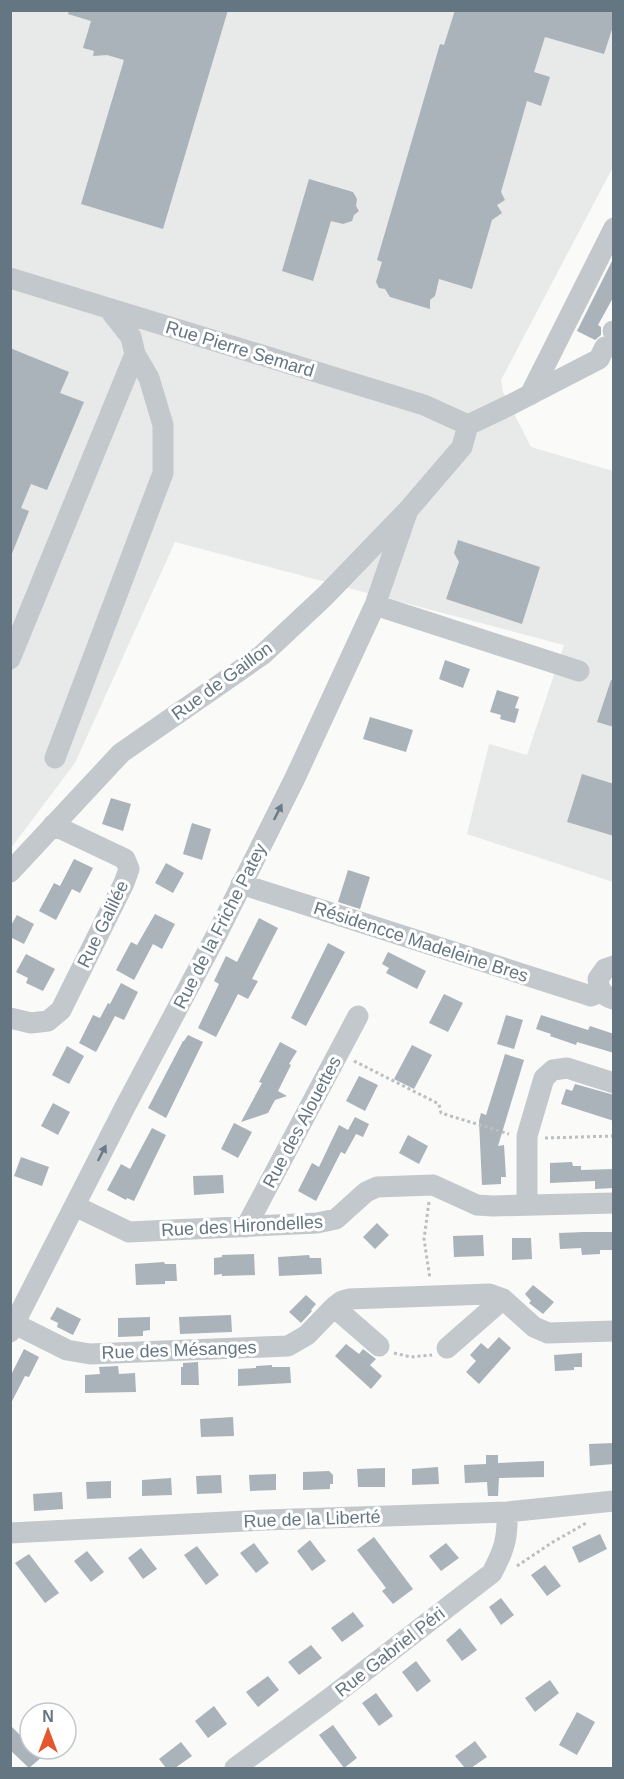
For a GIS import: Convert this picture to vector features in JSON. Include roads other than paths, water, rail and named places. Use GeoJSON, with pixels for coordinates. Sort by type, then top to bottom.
{"type":"FeatureCollection","features":[{"type":"Feature","properties":{"kind":"street"},"geometry":{"type":"LineString","coordinates":[[530,395],[614,228]]}},
{"type":"Feature","properties":{"kind":"street","name":"Rue Pierre Semard"},"geometry":{"type":"LineString","coordinates":[[10,278],[424,405],[468,424]]}},
{"type":"Feature","properties":{"kind":"street"},"geometry":{"type":"LineString","coordinates":[[56,758],[163,473],[163,424],[149,378],[135,354],[131,337],[108,308]]}},
{"type":"Feature","properties":{"kind":"street"},"geometry":{"type":"LineString","coordinates":[[468,424],[530,395],[609,347]]}},
{"type":"Feature","properties":{"kind":"street"},"geometry":{"type":"LineString","coordinates":[[10,659],[135,354]]}},
{"type":"Feature","properties":{"kind":"street","name":"Rue de Gaillon"},"geometry":{"type":"LineString","coordinates":[[10,872],[121,753],[262,655],[325,596],[408,510],[462,447],[468,424]]}},
{"type":"Feature","properties":{"kind":"street","name":"Rue de la Friche Patey"},"geometry":{"type":"LineString","coordinates":[[13,1328],[295,778],[375,605],[408,510]]}},
{"type":"Feature","properties":{"kind":"street"},"geometry":{"type":"LineString","coordinates":[[375,605],[579,671]]}},
{"type":"Feature","properties":{"kind":"street","name":"Rue Galilée"},"geometry":{"type":"LineString","coordinates":[[10,1018],[31,1023],[48,1022],[61,1010],[129,869],[125,860],[53,825]]}},
{"type":"Feature","properties":{"kind":"street","name":"Résidencce Madeleine Bres"},"geometry":{"type":"LineString","coordinates":[[241,884],[591,996],[608,996]]}},
{"type":"Feature","properties":{"kind":"street","name":"Résidencce Madeleine Bres"},"geometry":{"type":"LineString","coordinates":[[608,996],[599,986],[601,974],[605,969],[614,966]]}},
{"type":"Feature","properties":{"kind":"street","name":"Rue des Alouettes"},"geometry":{"type":"LineString","coordinates":[[246,1227],[358,1016]]}},
{"type":"Feature","properties":{"kind":"street"},"geometry":{"type":"LineString","coordinates":[[527,1205],[527,1136],[544,1077],[553,1070],[567,1068],[614,1083]]}},
{"type":"Feature","properties":{"kind":"street","name":"Rue des Hirondelles"},"geometry":{"type":"LineString","coordinates":[[75,1206],[129,1232],[330,1221],[336,1219],[366,1192],[377,1187],[433,1185],[477,1204],[494,1206],[614,1203]]}},
{"type":"Feature","properties":{"kind":"street","name":"Rue des Mésanges"},"geometry":{"type":"LineString","coordinates":[[13,1328],[67,1350],[90,1354],[288,1346],[307,1335],[334,1307],[349,1299],[489,1294],[503,1299]]}},
{"type":"Feature","properties":{"kind":"street"},"geometry":{"type":"LineString","coordinates":[[447,1348],[503,1299],[534,1327],[548,1333],[614,1331]]}},
{"type":"Feature","properties":{"kind":"street"},"geometry":{"type":"LineString","coordinates":[[334,1307],[379,1346]]}},
{"type":"Feature","properties":{"kind":"street","name":"Rue de la Liberté"},"geometry":{"type":"LineString","coordinates":[[10,1533],[266,1520],[507,1512],[614,1502]]}},
{"type":"Feature","properties":{"kind":"street","name":"Rue Gabriel Péri"},"geometry":{"type":"LineString","coordinates":[[235,1768],[492,1573],[503,1553],[507,1531],[507,1512]]}}]}
